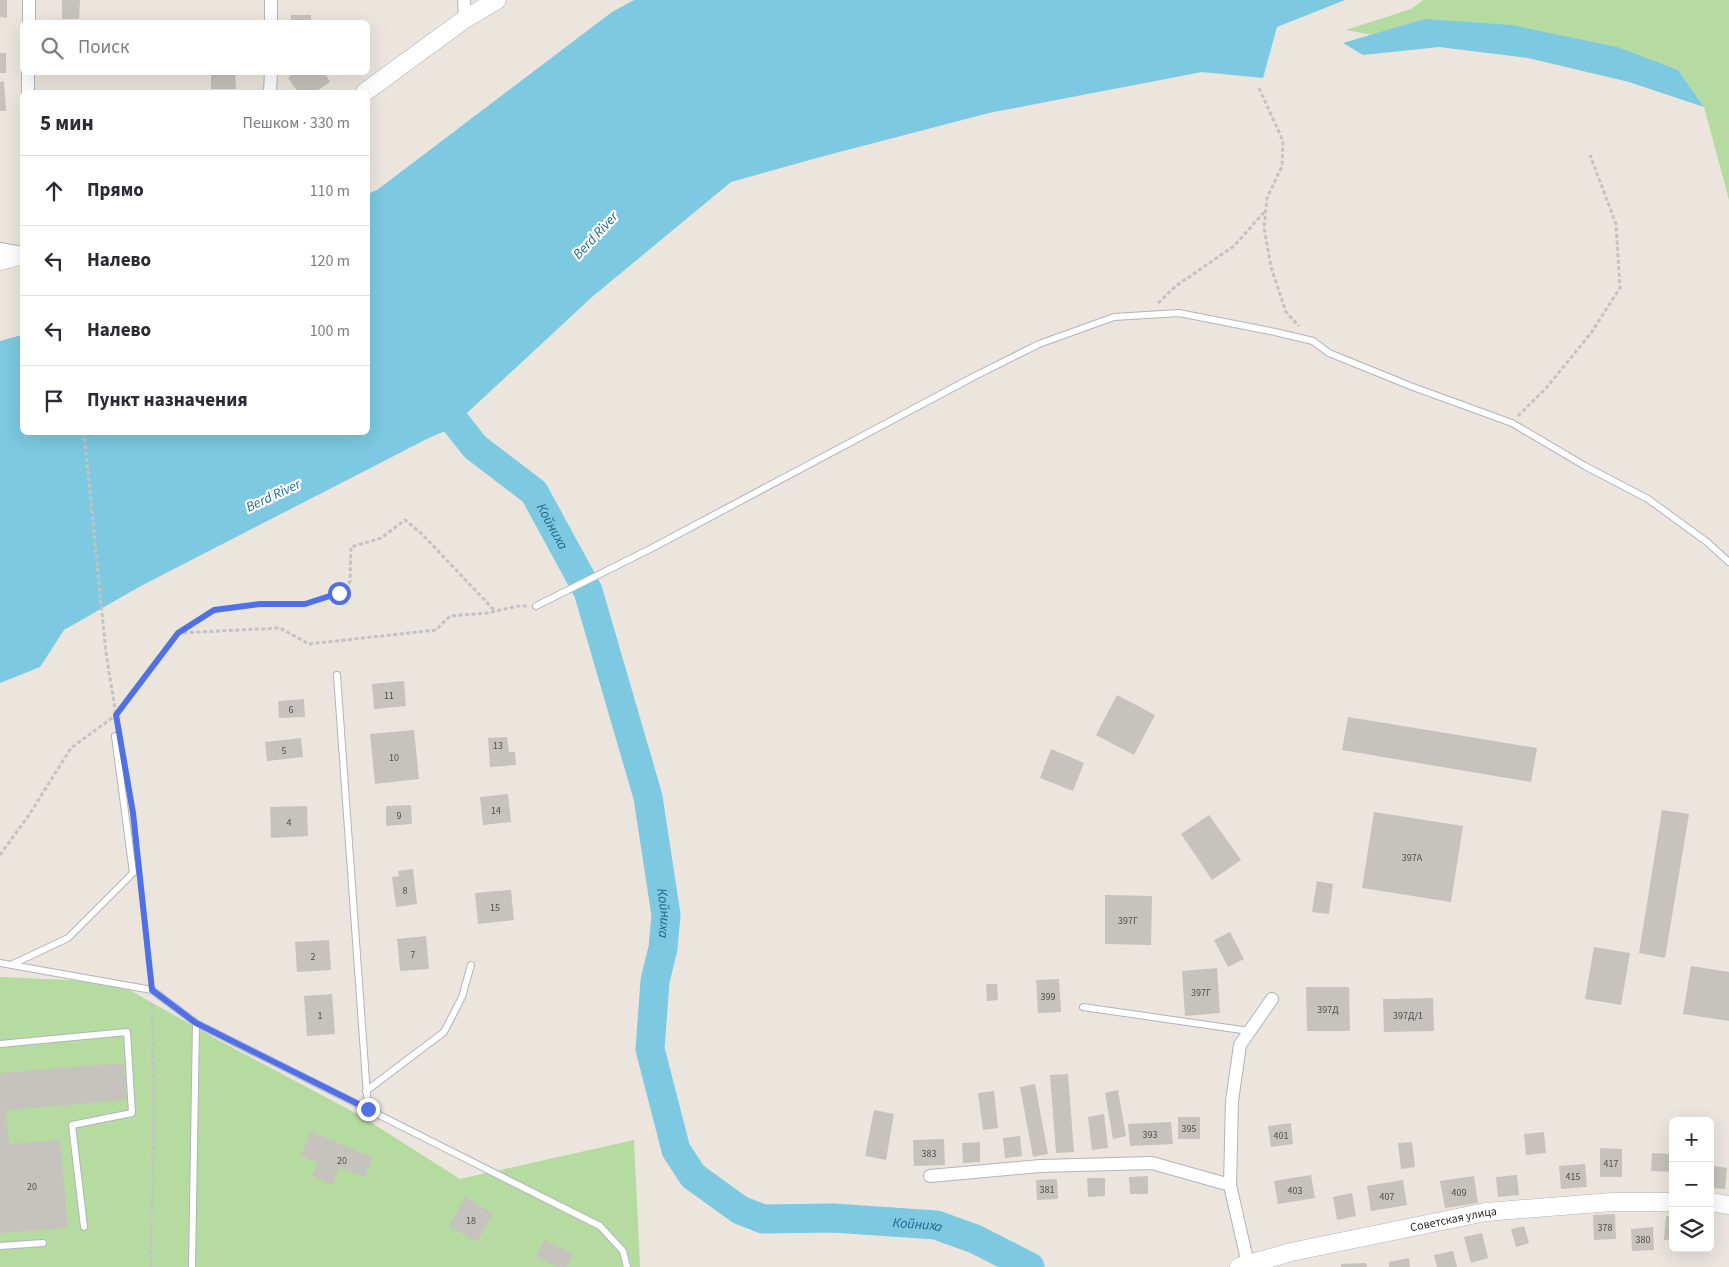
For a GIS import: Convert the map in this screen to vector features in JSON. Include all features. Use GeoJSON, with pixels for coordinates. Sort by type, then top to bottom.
{"type":"FeatureCollection","features":[{"type":"Feature","properties":{"kind":"main road"},"geometry":{"type":"LineString","coordinates":[[368,90],[465,19],[497,0]]}},
{"type":"Feature","properties":{"kind":"main road"},"geometry":{"type":"LineString","coordinates":[[0,261],[20,255]]}},
{"type":"Feature","properties":{"kind":"main road","name":"Советская улица"},"geometry":{"type":"LineString","coordinates":[[1243,1265],[1291,1252],[1486,1212],[1612,1202],[1669,1202]]}},
{"type":"Feature","properties":{"kind":"main road"},"geometry":{"type":"LineString","coordinates":[[1714,1203],[1729,1205]]}},
{"type":"Feature","properties":{"kind":"street"},"geometry":{"type":"LineString","coordinates":[[29,0],[29,20]]}},
{"type":"Feature","properties":{"kind":"street"},"geometry":{"type":"LineString","coordinates":[[271,0],[271,20]]}},
{"type":"Feature","properties":{"kind":"street"},"geometry":{"type":"LineString","coordinates":[[464,0],[465,19]]}},
{"type":"Feature","properties":{"kind":"street"},"geometry":{"type":"LineString","coordinates":[[28,75],[28,90]]}},
{"type":"Feature","properties":{"kind":"street"},"geometry":{"type":"LineString","coordinates":[[270,75],[270,90]]}},
{"type":"Feature","properties":{"kind":"street"},"geometry":{"type":"LineString","coordinates":[[0,249],[20,254]]}},
{"type":"Feature","properties":{"kind":"street"},"geometry":{"type":"LineString","coordinates":[[1243,1265],[1230,1185],[1232,1101],[1240,1045],[1272,999]]}},
{"type":"Feature","properties":{"kind":"street"},"geometry":{"type":"LineString","coordinates":[[930,1176],[1040,1166],[1152,1163],[1230,1185]]}},
{"type":"Feature","properties":{"kind":"lane"},"geometry":{"type":"LineString","coordinates":[[536,606],[652,548],[975,376],[1039,344],[1114,317],[1179,313],[1313,341],[1329,353],[1413,388],[1512,423],[1585,466],[1648,499],[1707,542],[1729,562]]}},
{"type":"Feature","properties":{"kind":"lane"},"geometry":{"type":"LineString","coordinates":[[337,675],[368,1109]]}},
{"type":"Feature","properties":{"kind":"lane"},"geometry":{"type":"LineString","coordinates":[[11,965],[68,938],[133,873],[117,735]]}},
{"type":"Feature","properties":{"kind":"lane"},"geometry":{"type":"LineString","coordinates":[[0,963],[152,990],[196,1023],[600,1226],[622,1251],[627,1267]]}},
{"type":"Feature","properties":{"kind":"lane"},"geometry":{"type":"LineString","coordinates":[[366,1091],[444,1032],[462,997],[471,965]]}},
{"type":"Feature","properties":{"kind":"lane"},"geometry":{"type":"LineString","coordinates":[[1083,1007],[1249,1032]]}},
{"type":"Feature","properties":{"kind":"lane"},"geometry":{"type":"LineString","coordinates":[[192,1267],[196,1023]]}},
{"type":"Feature","properties":{"kind":"lane"},"geometry":{"type":"LineString","coordinates":[[0,1044],[127,1032],[132,1113],[72,1125],[84,1227]]}},
{"type":"Feature","properties":{"kind":"lane"},"geometry":{"type":"LineString","coordinates":[[0,1246],[43,1243]]}},
{"type":"Feature","properties":{"kind":"path"},"geometry":{"type":"LineString","coordinates":[[1259,88],[1284,141],[1282,166],[1267,198],[1264,228],[1271,267],[1286,312],[1313,341]]}},
{"type":"Feature","properties":{"kind":"path"},"geometry":{"type":"LineString","coordinates":[[1512,423],[1547,387],[1591,333],[1620,288],[1616,224],[1590,155]]}},
{"type":"Feature","properties":{"kind":"path"},"geometry":{"type":"LineString","coordinates":[[1145,315],[1176,286],[1234,246],[1266,209]]}},
{"type":"Feature","properties":{"kind":"path"},"geometry":{"type":"LineString","coordinates":[[84,435],[106,653],[116,715],[117,735]]}},
{"type":"Feature","properties":{"kind":"path"},"geometry":{"type":"LineString","coordinates":[[0,855],[71,748],[116,715],[178,633],[214,610],[260,604],[305,604],[339,593],[350,582],[351,548],[381,538],[406,520],[421,533],[495,611]]}},
{"type":"Feature","properties":{"kind":"path"},"geometry":{"type":"LineString","coordinates":[[178,633],[280,628],[309,644],[436,630],[450,616],[495,611],[518,606],[536,606]]}},
{"type":"Feature","properties":{"kind":"path"},"geometry":{"type":"LineString","coordinates":[[139,870],[152,990],[154,1040],[151,1267]]}},
{"type":"Feature","properties":{"kind":"green space"},"geometry":{"type":"Polygon","coordinates":[[[1423,0],[1729,0],[1729,200],[1704,107],[1678,70],[1424,19],[1373,35],[1346,30],[1411,9],[1423,0]]]}},
{"type":"Feature","properties":{"kind":"green space"},"geometry":{"type":"Polygon","coordinates":[[[0,977],[115,982],[220,1041],[361,1116],[460,1179],[634,1140],[640,1267],[0,1267],[0,977]]]}},
{"type":"Feature","properties":{"kind":"water","name":"Berd River"},"geometry":{"type":"Polygon","coordinates":[[[634,0],[1345,0],[1277,27],[1263,78],[1202,72],[989,113],[731,182],[592,297],[454,425],[139,587],[64,630],[40,667],[0,683],[0,341],[20,336],[20,435],[370,435],[370,193],[377,190],[612,12],[634,0]]]}},
{"type":"Feature","properties":{"kind":"water"},"geometry":{"type":"Polygon","coordinates":[[[1424,19],[1511,25],[1617,47],[1678,70],[1704,107],[1629,82],[1528,58],[1439,47],[1363,55],[1343,43],[1424,19]]]}},
{"type":"Feature","properties":{"kind":"building"},"geometry":{"type":"Polygon","coordinates":[[[0,0],[7,0],[7,18],[0,17],[0,0]]]}},
{"type":"Feature","properties":{"kind":"building"},"geometry":{"type":"Polygon","coordinates":[[[62,0],[80,0],[79,19],[62,19],[62,0]]]}},
{"type":"Feature","properties":{"kind":"building"},"geometry":{"type":"Polygon","coordinates":[[[291,15],[311,15],[311,20],[291,20],[291,15]]]}},
{"type":"Feature","properties":{"kind":"building"},"geometry":{"type":"Polygon","coordinates":[[[0,53],[6,53],[6,73],[0,73],[0,53]]]}},
{"type":"Feature","properties":{"kind":"building"},"geometry":{"type":"Polygon","coordinates":[[[211,75],[235,75],[236,89],[211,89],[211,75]]]}},
{"type":"Feature","properties":{"kind":"building"},"geometry":{"type":"Polygon","coordinates":[[[292,75],[326,75],[330,82],[318,90],[297,90],[288,78],[292,75]]]}},
{"type":"Feature","properties":{"kind":"building"},"geometry":{"type":"Polygon","coordinates":[[[4,81],[6,111],[0,111],[0,82],[4,81]]]}},
{"type":"Feature","properties":{"kind":"building"},"geometry":{"type":"Polygon","coordinates":[[[404,681],[406,706],[374,709],[372,684],[404,681]]]}},
{"type":"Feature","properties":{"kind":"building"},"geometry":{"type":"Polygon","coordinates":[[[1117,695],[1155,715],[1134,755],[1096,735],[1117,695]]]}},
{"type":"Feature","properties":{"kind":"building"},"geometry":{"type":"Polygon","coordinates":[[[304,699],[305,717],[279,718],[278,701],[304,699]]]}},
{"type":"Feature","properties":{"kind":"building"},"geometry":{"type":"Polygon","coordinates":[[[1348,717],[1537,748],[1531,782],[1342,750],[1348,717]]]}},
{"type":"Feature","properties":{"kind":"building"},"geometry":{"type":"Polygon","coordinates":[[[414,730],[419,779],[375,784],[370,734],[414,730]]]}},
{"type":"Feature","properties":{"kind":"building"},"geometry":{"type":"Polygon","coordinates":[[[507,737],[509,752],[515,752],[516,765],[490,767],[488,738],[507,737]]]}},
{"type":"Feature","properties":{"kind":"building"},"geometry":{"type":"Polygon","coordinates":[[[301,738],[303,757],[267,761],[265,742],[301,738]]]}},
{"type":"Feature","properties":{"kind":"building"},"geometry":{"type":"Polygon","coordinates":[[[1051,749],[1084,763],[1073,791],[1040,778],[1051,749]]]}},
{"type":"Feature","properties":{"kind":"building"},"geometry":{"type":"Polygon","coordinates":[[[508,794],[511,822],[483,825],[480,797],[508,794]]]}},
{"type":"Feature","properties":{"kind":"building"},"geometry":{"type":"Polygon","coordinates":[[[411,805],[412,824],[386,826],[386,806],[411,805]]]}},
{"type":"Feature","properties":{"kind":"building"},"geometry":{"type":"Polygon","coordinates":[[[307,806],[308,836],[271,838],[270,807],[307,806]]]}},
{"type":"Feature","properties":{"kind":"building"},"geometry":{"type":"Polygon","coordinates":[[[1662,810],[1689,814],[1665,958],[1639,953],[1662,810]]]}},
{"type":"Feature","properties":{"kind":"building"},"geometry":{"type":"Polygon","coordinates":[[[1374,812],[1463,826],[1451,902],[1362,888],[1374,812]]]}},
{"type":"Feature","properties":{"kind":"building"},"geometry":{"type":"Polygon","coordinates":[[[1209,815],[1241,860],[1212,880],[1181,834],[1209,815]]]}},
{"type":"Feature","properties":{"kind":"building"},"geometry":{"type":"Polygon","coordinates":[[[413,869],[417,904],[396,907],[392,877],[399,876],[398,871],[413,869]]]}},
{"type":"Feature","properties":{"kind":"building"},"geometry":{"type":"Polygon","coordinates":[[[1317,881],[1333,884],[1329,914],[1312,912],[1317,881]]]}},
{"type":"Feature","properties":{"kind":"building"},"geometry":{"type":"Polygon","coordinates":[[[511,890],[514,920],[478,924],[475,893],[511,890]]]}},
{"type":"Feature","properties":{"kind":"building"},"geometry":{"type":"Polygon","coordinates":[[[1105,895],[1152,896],[1151,945],[1105,944],[1105,895]]]}},
{"type":"Feature","properties":{"kind":"building"},"geometry":{"type":"Polygon","coordinates":[[[1230,932],[1244,959],[1228,967],[1214,940],[1230,932]]]}},
{"type":"Feature","properties":{"kind":"building"},"geometry":{"type":"Polygon","coordinates":[[[426,936],[429,969],[400,971],[397,939],[426,936]]]}},
{"type":"Feature","properties":{"kind":"building"},"geometry":{"type":"Polygon","coordinates":[[[329,940],[331,970],[297,972],[295,942],[329,940]]]}},
{"type":"Feature","properties":{"kind":"building"},"geometry":{"type":"Polygon","coordinates":[[[1594,947],[1630,953],[1621,1005],[1585,999],[1594,947]]]}},
{"type":"Feature","properties":{"kind":"building"},"geometry":{"type":"Polygon","coordinates":[[[1691,966],[1729,972],[1729,1021],[1683,1014],[1691,966]]]}},
{"type":"Feature","properties":{"kind":"building"},"geometry":{"type":"Polygon","coordinates":[[[1217,968],[1220,1013],[1185,1016],[1182,971],[1217,968]]]}},
{"type":"Feature","properties":{"kind":"building"},"geometry":{"type":"Polygon","coordinates":[[[1059,979],[1061,1012],[1038,1013],[1036,980],[1059,979]]]}},
{"type":"Feature","properties":{"kind":"building"},"geometry":{"type":"Polygon","coordinates":[[[986,984],[997,984],[998,1000],[987,1001],[986,984]]]}},
{"type":"Feature","properties":{"kind":"building"},"geometry":{"type":"Polygon","coordinates":[[[1306,987],[1349,987],[1350,1031],[1307,1031],[1306,987]]]}},
{"type":"Feature","properties":{"kind":"building"},"geometry":{"type":"Polygon","coordinates":[[[332,994],[335,1034],[307,1036],[304,996],[332,994]]]}},
{"type":"Feature","properties":{"kind":"building"},"geometry":{"type":"Polygon","coordinates":[[[1433,998],[1434,1031],[1384,1032],[1383,999],[1433,998]]]}},
{"type":"Feature","properties":{"kind":"building"},"geometry":{"type":"Polygon","coordinates":[[[123,1063],[127,1100],[6,1110],[9,1144],[60,1140],[68,1228],[0,1233],[0,1073],[123,1063]]]}},
{"type":"Feature","properties":{"kind":"building"},"geometry":{"type":"Polygon","coordinates":[[[1068,1074],[1074,1152],[1056,1153],[1050,1075],[1068,1074]]]}},
{"type":"Feature","properties":{"kind":"building"},"geometry":{"type":"Polygon","coordinates":[[[1035,1084],[1048,1154],[1033,1157],[1020,1087],[1035,1084]]]}},
{"type":"Feature","properties":{"kind":"building"},"geometry":{"type":"Polygon","coordinates":[[[1118,1090],[1126,1136],[1113,1139],[1105,1093],[1118,1090]]]}},
{"type":"Feature","properties":{"kind":"building"},"geometry":{"type":"Polygon","coordinates":[[[994,1091],[998,1128],[983,1130],[978,1093],[994,1091]]]}},
{"type":"Feature","properties":{"kind":"building"},"geometry":{"type":"Polygon","coordinates":[[[874,1110],[894,1114],[886,1160],[865,1156],[874,1110]]]}},
{"type":"Feature","properties":{"kind":"building"},"geometry":{"type":"Polygon","coordinates":[[[1104,1114],[1108,1148],[1092,1150],[1088,1117],[1104,1114]]]}},
{"type":"Feature","properties":{"kind":"building"},"geometry":{"type":"Polygon","coordinates":[[[1178,1117],[1200,1117],[1200,1139],[1178,1139],[1178,1117]]]}},
{"type":"Feature","properties":{"kind":"building"},"geometry":{"type":"Polygon","coordinates":[[[1171,1122],[1173,1144],[1130,1146],[1128,1124],[1171,1122]]]}},
{"type":"Feature","properties":{"kind":"building"},"geometry":{"type":"Polygon","coordinates":[[[1291,1123],[1293,1144],[1271,1147],[1268,1126],[1291,1123]]]}},
{"type":"Feature","properties":{"kind":"building"},"geometry":{"type":"Polygon","coordinates":[[[311,1131],[373,1158],[365,1177],[339,1167],[332,1185],[312,1176],[318,1163],[301,1155],[311,1131]]]}},
{"type":"Feature","properties":{"kind":"building"},"geometry":{"type":"Polygon","coordinates":[[[1544,1132],[1546,1153],[1526,1155],[1524,1134],[1544,1132]]]}},
{"type":"Feature","properties":{"kind":"building"},"geometry":{"type":"Polygon","coordinates":[[[1020,1136],[1022,1156],[1005,1158],[1003,1138],[1020,1136]]]}},
{"type":"Feature","properties":{"kind":"building"},"geometry":{"type":"Polygon","coordinates":[[[944,1139],[945,1165],[914,1166],[913,1140],[944,1139]]]}},
{"type":"Feature","properties":{"kind":"building"},"geometry":{"type":"Polygon","coordinates":[[[980,1142],[980,1162],[963,1163],[962,1143],[980,1142]]]}},
{"type":"Feature","properties":{"kind":"building"},"geometry":{"type":"Polygon","coordinates":[[[1412,1142],[1415,1167],[1401,1169],[1398,1143],[1412,1142]]]}},
{"type":"Feature","properties":{"kind":"building"},"geometry":{"type":"Polygon","coordinates":[[[1600,1148],[1622,1149],[1622,1177],[1600,1177],[1600,1148]]]}},
{"type":"Feature","properties":{"kind":"building"},"geometry":{"type":"Polygon","coordinates":[[[1652,1153],[1669,1154],[1669,1172],[1651,1171],[1652,1153]]]}},
{"type":"Feature","properties":{"kind":"building"},"geometry":{"type":"Polygon","coordinates":[[[1585,1164],[1587,1187],[1561,1189],[1559,1166],[1585,1164]]]}},
{"type":"Feature","properties":{"kind":"building"},"geometry":{"type":"Polygon","coordinates":[[[1714,1166],[1727,1168],[1725,1189],[1714,1188],[1714,1166]]]}},
{"type":"Feature","properties":{"kind":"building"},"geometry":{"type":"Polygon","coordinates":[[[1311,1175],[1315,1198],[1278,1204],[1274,1181],[1311,1175]]]}},
{"type":"Feature","properties":{"kind":"building"},"geometry":{"type":"Polygon","coordinates":[[[1517,1175],[1519,1195],[1498,1197],[1496,1177],[1517,1175]]]}},
{"type":"Feature","properties":{"kind":"building"},"geometry":{"type":"Polygon","coordinates":[[[1148,1176],[1148,1194],[1130,1194],[1129,1177],[1148,1176]]]}},
{"type":"Feature","properties":{"kind":"building"},"geometry":{"type":"Polygon","coordinates":[[[1474,1176],[1478,1203],[1445,1208],[1440,1181],[1474,1176]]]}},
{"type":"Feature","properties":{"kind":"building"},"geometry":{"type":"Polygon","coordinates":[[[1087,1178],[1105,1178],[1105,1196],[1088,1197],[1087,1178]]]}},
{"type":"Feature","properties":{"kind":"building"},"geometry":{"type":"Polygon","coordinates":[[[1057,1179],[1058,1199],[1037,1200],[1036,1180],[1057,1179]]]}},
{"type":"Feature","properties":{"kind":"building"},"geometry":{"type":"Polygon","coordinates":[[[1403,1180],[1407,1205],[1371,1211],[1367,1186],[1403,1180]]]}},
{"type":"Feature","properties":{"kind":"building"},"geometry":{"type":"Polygon","coordinates":[[[1352,1193],[1356,1216],[1337,1220],[1333,1197],[1352,1193]]]}},
{"type":"Feature","properties":{"kind":"building"},"geometry":{"type":"Polygon","coordinates":[[[465,1197],[493,1213],[477,1242],[449,1226],[465,1197]]]}},
{"type":"Feature","properties":{"kind":"building"},"geometry":{"type":"Polygon","coordinates":[[[1615,1214],[1616,1239],[1594,1240],[1593,1215],[1615,1214]]]}},
{"type":"Feature","properties":{"kind":"building"},"geometry":{"type":"Polygon","coordinates":[[[1666,1216],[1669,1216],[1669,1240],[1664,1240],[1666,1216]]]}},
{"type":"Feature","properties":{"kind":"building"},"geometry":{"type":"Polygon","coordinates":[[[1524,1226],[1529,1243],[1516,1247],[1511,1229],[1524,1226]]]}},
{"type":"Feature","properties":{"kind":"building"},"geometry":{"type":"Polygon","coordinates":[[[1653,1227],[1654,1250],[1632,1251],[1631,1229],[1653,1227]]]}},
{"type":"Feature","properties":{"kind":"building"},"geometry":{"type":"Polygon","coordinates":[[[1482,1233],[1488,1258],[1471,1263],[1464,1237],[1482,1233]]]}},
{"type":"Feature","properties":{"kind":"building"},"geometry":{"type":"Polygon","coordinates":[[[544,1240],[573,1254],[567,1267],[557,1267],[536,1257],[544,1240]]]}},
{"type":"Feature","properties":{"kind":"building"},"geometry":{"type":"Polygon","coordinates":[[[1453,1251],[1457,1267],[1437,1267],[1434,1255],[1453,1251]]]}},
{"type":"Feature","properties":{"kind":"building"},"geometry":{"type":"Polygon","coordinates":[[[1409,1258],[1410,1267],[1389,1267],[1389,1262],[1409,1258]]]}},
{"type":"Feature","properties":{"kind":"building"},"geometry":{"type":"Polygon","coordinates":[[[1366,1263],[1367,1267],[1341,1267],[1341,1264],[1366,1263]]]}},
{"type":"Feature","properties":{"kind":"waterway","name":"Койниха"},"geometry":{"type":"LineString","coordinates":[[424,424],[449,414],[475,447],[534,492],[588,591],[648,797],[666,915],[663,948],[655,981],[650,1049],[676,1150],[693,1176],[740,1210],[763,1219],[833,1218],[936,1225],[975,1239],[1030,1267]]}},
{"type":"Feature","properties":{"kind":"route"},"geometry":{"type":"LineString","coordinates":[[339,593],[305,604],[260,604],[214,610],[178,633],[116,715],[133,813],[152,990],[196,1023],[368,1109]]}}]}
